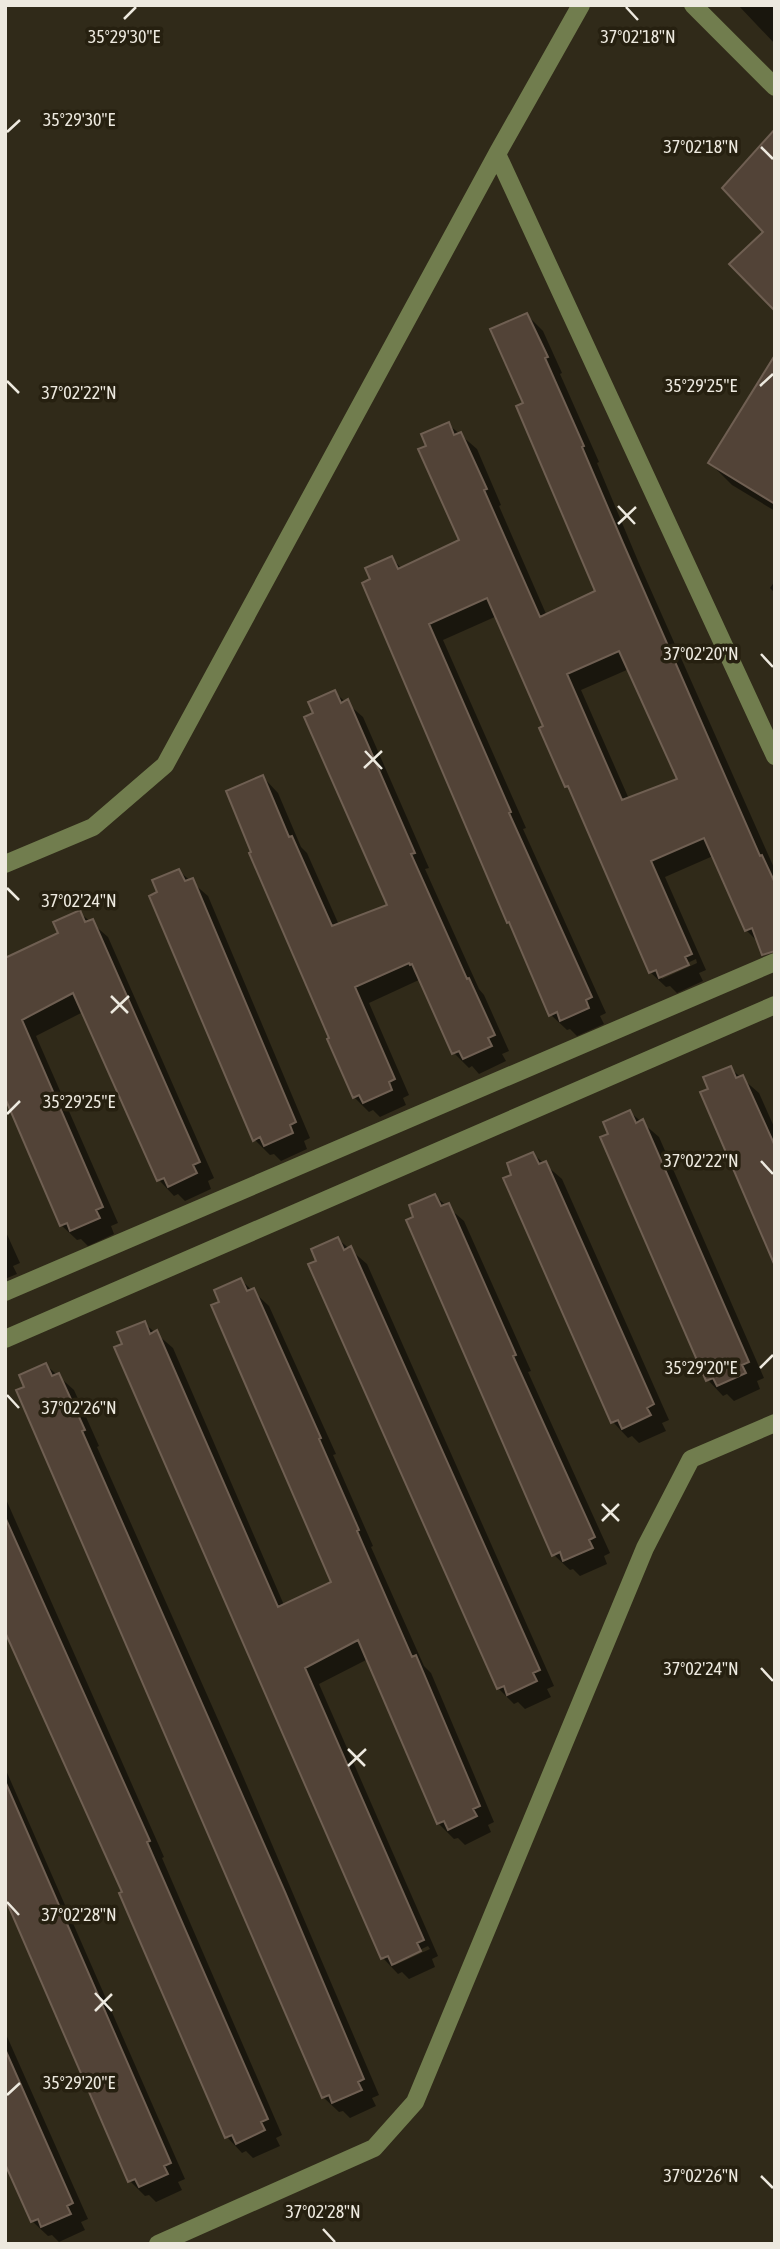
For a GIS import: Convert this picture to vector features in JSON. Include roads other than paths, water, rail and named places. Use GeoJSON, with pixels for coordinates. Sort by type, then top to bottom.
{"type":"FeatureCollection","features":[{"type":"Feature","properties":{"kind":"street"},"geometry":{"type":"LineString","coordinates":[[5,864],[93,827],[165,765],[497,154],[581,5]]}},
{"type":"Feature","properties":{"kind":"street"},"geometry":{"type":"LineString","coordinates":[[693,5],[775,87]]}},
{"type":"Feature","properties":{"kind":"street"},"geometry":{"type":"LineString","coordinates":[[497,154],[775,755]]}},
{"type":"Feature","properties":{"kind":"street"},"geometry":{"type":"LineString","coordinates":[[5,1292],[775,962]]}},
{"type":"Feature","properties":{"kind":"street"},"geometry":{"type":"LineString","coordinates":[[5,1339],[775,1005]]}},
{"type":"Feature","properties":{"kind":"street"},"geometry":{"type":"LineString","coordinates":[[158,2244],[374,2148],[415,2102],[645,1548],[691,1459],[775,1423]]}}]}
